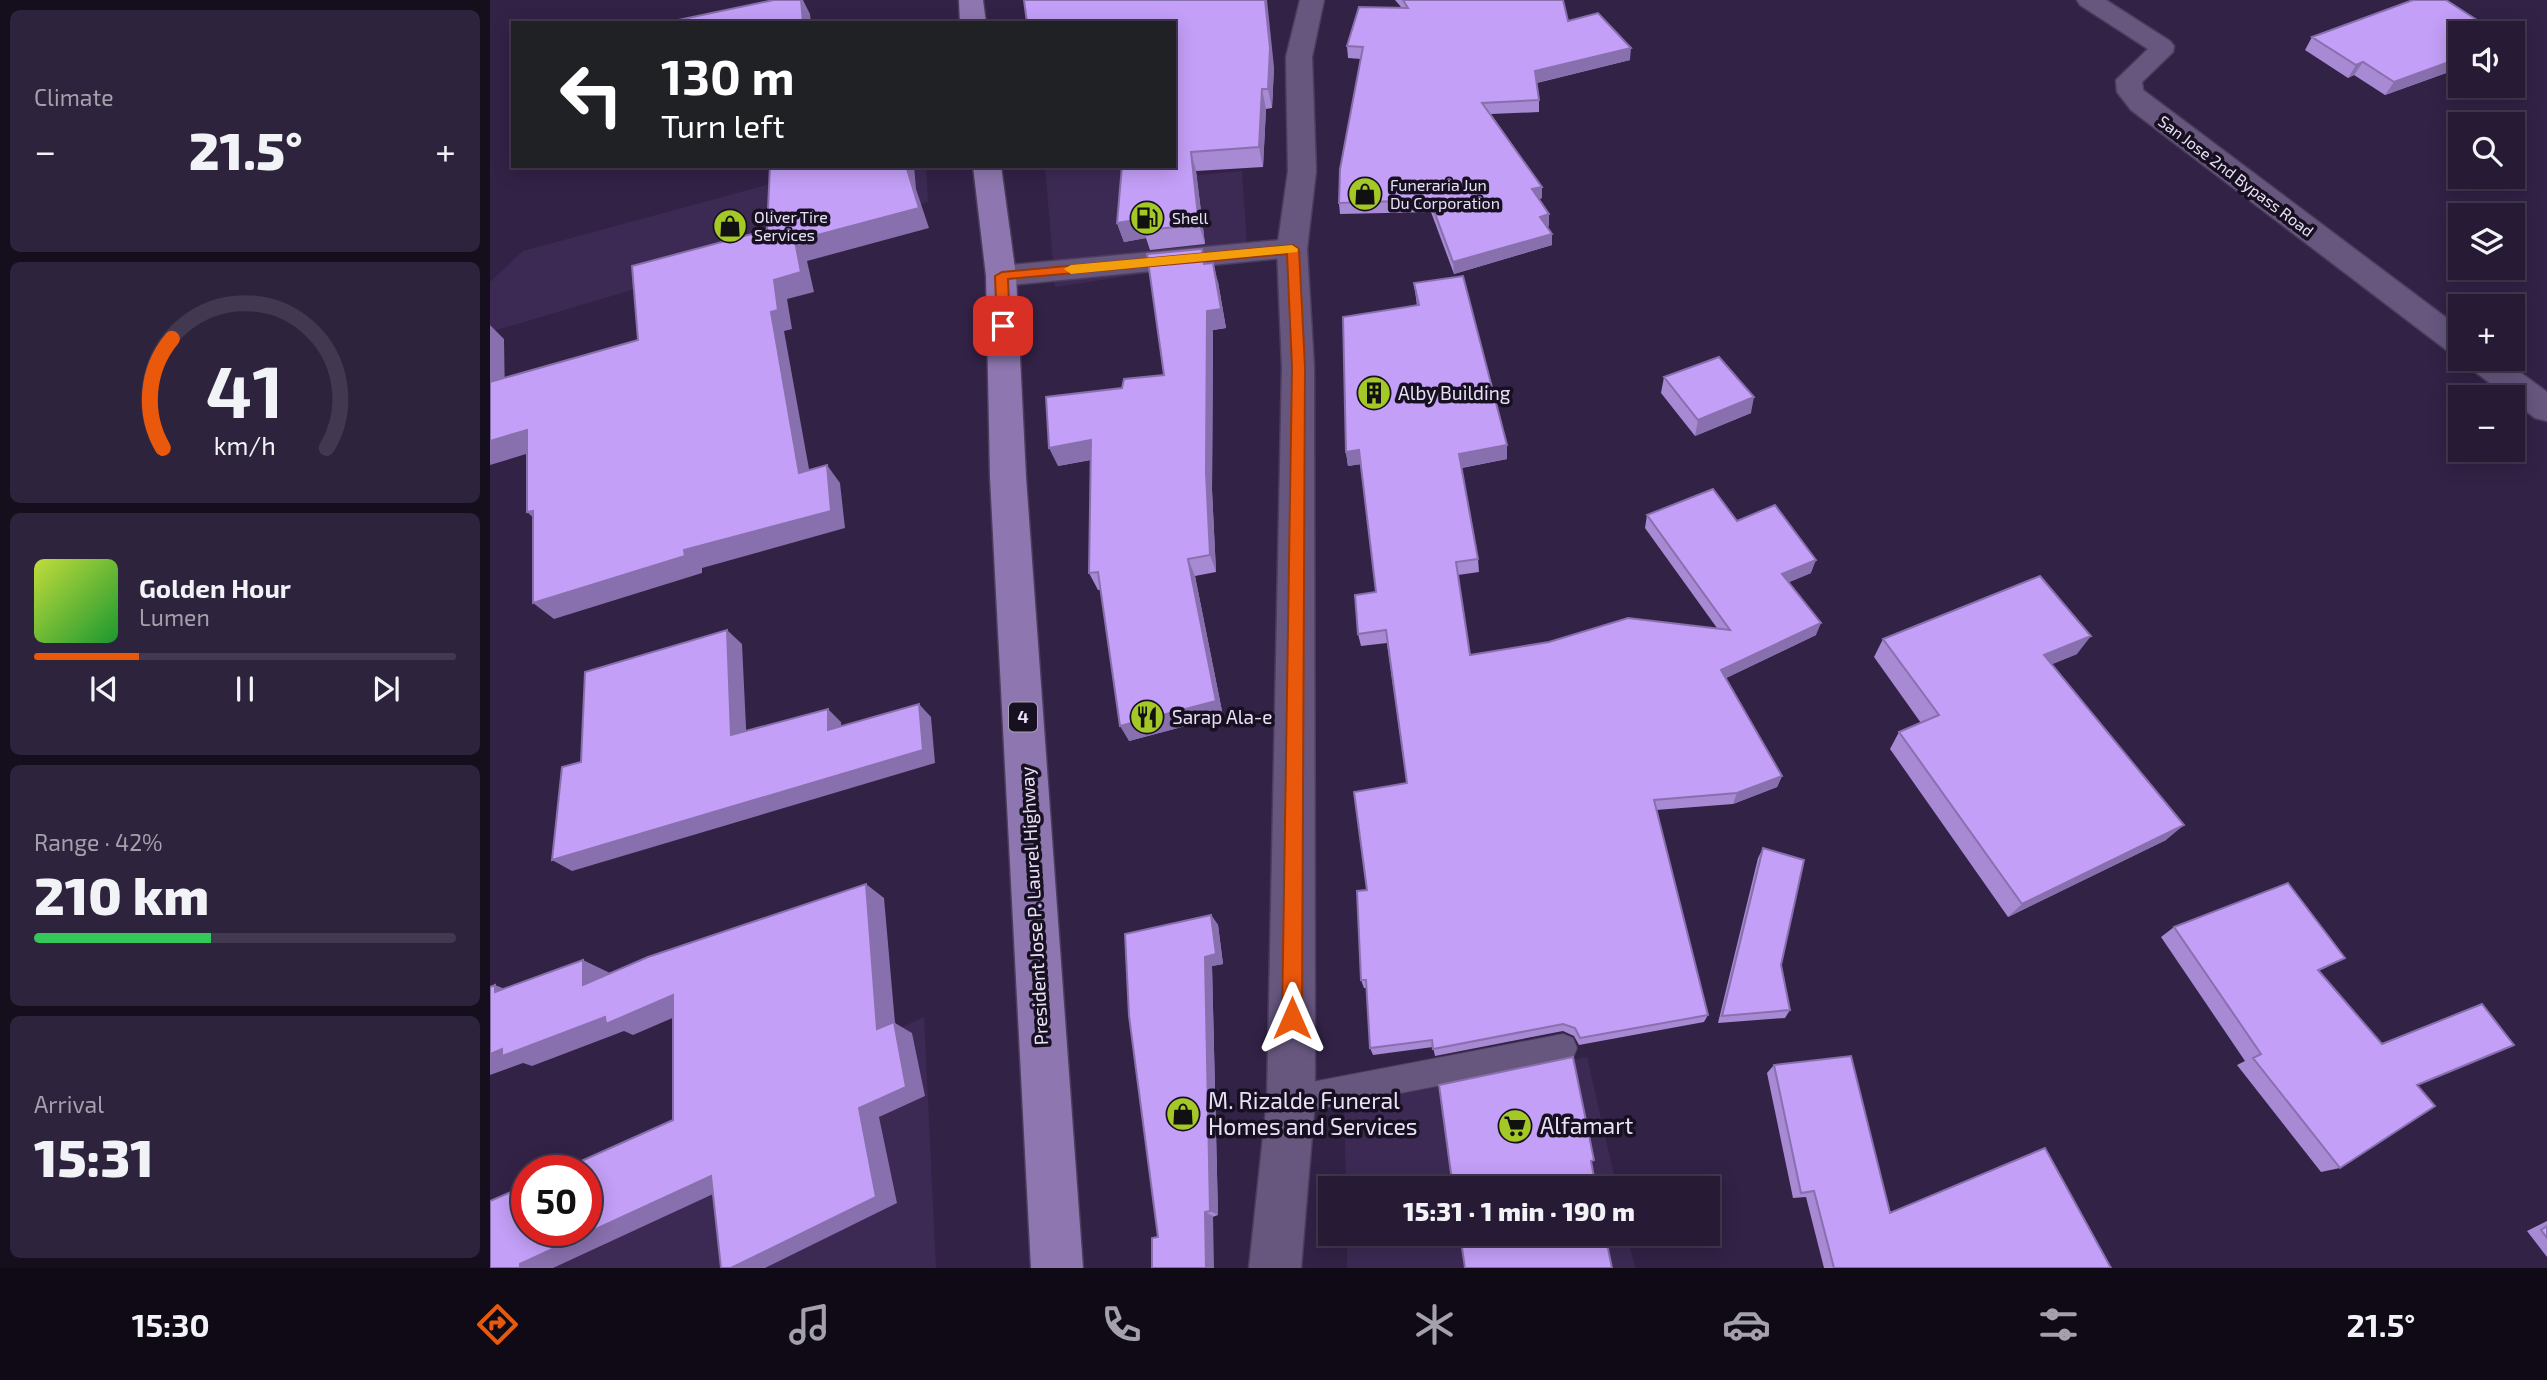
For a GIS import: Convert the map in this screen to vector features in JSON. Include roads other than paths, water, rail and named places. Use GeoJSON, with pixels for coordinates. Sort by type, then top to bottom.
{"type":"FeatureCollection","features":[{"type":"Feature","properties":{"kind":"highway"},"geometry":{"type":"LineString","coordinates":[[971,0],[973,21]]}},
{"type":"Feature","properties":{"kind":"highway","name":"President Jose P. Laurel Highway"},"geometry":{"type":"LineString","coordinates":[[987,168],[1002,276],[1008,477],[1057,1268]]}},
{"type":"Feature","properties":{"kind":"main road"},"geometry":{"type":"LineString","coordinates":[[1275,1268],[1291,1100],[1298,367],[1293,249],[1302,171],[1299,57],[1312,0]]}},
{"type":"Feature","properties":{"kind":"main road","name":"San Jose 2nd Bypass Road"},"geometry":{"type":"LineString","coordinates":[[2090,0],[2161,46],[2160,52],[2129,80],[2130,92],[2141,104],[2448,335]]}},
{"type":"Feature","properties":{"kind":"main road"},"geometry":{"type":"LineString","coordinates":[[1002,276],[1293,249]]}},
{"type":"Feature","properties":{"kind":"main road"},"geometry":{"type":"LineString","coordinates":[[2496,371],[2547,409]]}},
{"type":"Feature","properties":{"kind":"lane"},"geometry":{"type":"LineString","coordinates":[[1291,1100],[1563,1048]]}},
{"type":"Feature","properties":{"kind":"place","name":"Funeraria Jun Du Corporation"},"geometry":{"type":"Point","coordinates":[1365,194]}},
{"type":"Feature","properties":{"kind":"place","name":"Shell"},"geometry":{"type":"Point","coordinates":[1147,218]}},
{"type":"Feature","properties":{"kind":"place","name":"Oliver Tire Services"},"geometry":{"type":"Point","coordinates":[730,226]}},
{"type":"Feature","properties":{"kind":"place","name":"Alby Building"},"geometry":{"type":"Point","coordinates":[1374,393]}},
{"type":"Feature","properties":{"kind":"place","name":"Sarap Ala-e"},"geometry":{"type":"Point","coordinates":[1147,717]}},
{"type":"Feature","properties":{"kind":"place","name":"M. Rizalde Funeral Homes and Services"},"geometry":{"type":"Point","coordinates":[1183,1114]}},
{"type":"Feature","properties":{"kind":"place","name":"Alfamart"},"geometry":{"type":"Point","coordinates":[1515,1126]}}]}
